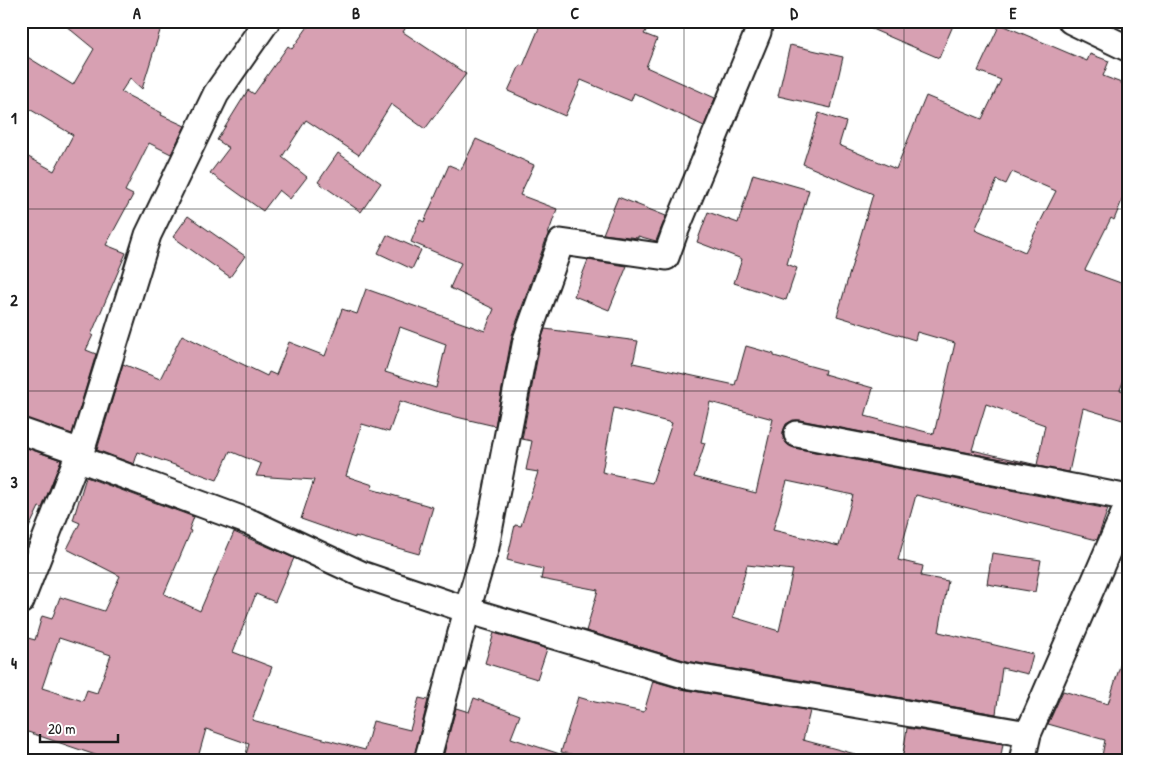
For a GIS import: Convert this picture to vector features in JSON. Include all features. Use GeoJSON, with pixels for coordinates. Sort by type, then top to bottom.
{"type":"FeatureCollection","features":[{"type":"Feature","properties":{"kind":"street"},"geometry":{"type":"LineString","coordinates":[[21,601],[79,455],[148,234],[216,94],[267,21]]}},
{"type":"Feature","properties":{"kind":"street"},"geometry":{"type":"LineString","coordinates":[[427,761],[486,546],[526,340],[561,242],[666,256],[758,32],[760,21]]}},
{"type":"Feature","properties":{"kind":"street"},"geometry":{"type":"LineString","coordinates":[[1071,21],[1129,49]]}},
{"type":"Feature","properties":{"kind":"street"},"geometry":{"type":"LineString","coordinates":[[21,431],[252,523],[361,574],[467,610],[684,675],[1028,734]]}},
{"type":"Feature","properties":{"kind":"street"},"geometry":{"type":"LineString","coordinates":[[797,434],[1129,498]]}},
{"type":"Feature","properties":{"kind":"street"},"geometry":{"type":"LineString","coordinates":[[1022,761],[1028,734],[1129,502]]}},
{"type":"Feature","properties":{"kind":"building"},"geometry":{"type":"Polygon","coordinates":[[[60,21],[163,21],[142,89],[130,78],[121,92],[162,113],[161,115],[185,126],[171,154],[149,143],[125,191],[133,195],[106,245],[126,253],[86,350],[96,354],[72,434],[21,417],[21,153],[54,171],[73,135],[21,104],[21,53],[73,85],[94,49],[60,21]]]}},
{"type":"Feature","properties":{"kind":"building"},"geometry":{"type":"Polygon","coordinates":[[[312,21],[410,21],[403,32],[466,74],[425,129],[391,104],[359,155],[306,120],[282,157],[307,177],[290,199],[279,190],[263,211],[210,173],[229,148],[217,140],[248,90],[254,94],[288,46],[292,49],[312,21]]]}},
{"type":"Feature","properties":{"kind":"building"},"geometry":{"type":"Polygon","coordinates":[[[542,21],[652,21],[644,34],[657,39],[646,67],[715,98],[704,126],[634,93],[631,101],[581,80],[565,116],[508,91],[520,65],[523,66],[542,21]]]}},
{"type":"Feature","properties":{"kind":"building"},"geometry":{"type":"Polygon","coordinates":[[[853,21],[955,21],[939,58],[853,21]]]}},
{"type":"Feature","properties":{"kind":"building"},"geometry":{"type":"Polygon","coordinates":[[[1000,24],[1087,61],[1090,54],[1109,61],[1103,76],[1129,86],[1129,183],[1114,220],[1111,218],[1085,270],[1129,286],[1129,366],[1120,390],[1129,392],[1129,422],[1083,408],[1069,472],[800,420],[793,420],[786,424],[783,438],[787,444],[794,448],[1108,509],[1097,540],[916,495],[898,560],[923,566],[921,576],[948,581],[939,632],[1033,654],[1028,674],[1002,668],[996,714],[687,661],[586,631],[598,590],[541,579],[543,569],[507,560],[515,525],[521,526],[538,472],[526,470],[532,441],[522,439],[540,344],[545,329],[638,341],[633,363],[735,385],[746,346],[825,370],[824,374],[873,388],[865,416],[934,434],[955,343],[917,332],[915,340],[837,316],[873,194],[803,164],[819,113],[846,122],[839,145],[896,169],[926,96],[982,119],[1001,80],[978,71],[1000,24]],[[1012,172],[1006,184],[997,180],[975,230],[1025,252],[1056,191],[1012,172]],[[710,402],[701,442],[705,443],[694,477],[756,493],[773,419],[710,402]],[[986,404],[972,450],[1037,465],[1045,425],[986,404]],[[614,408],[602,472],[652,483],[672,423],[614,408]],[[787,481],[773,530],[839,546],[853,495],[787,481]],[[747,565],[733,617],[779,631],[793,570],[747,565]]]}},
{"type":"Feature","properties":{"kind":"building"},"geometry":{"type":"Polygon","coordinates":[[[790,45],[843,57],[831,108],[778,96],[790,45]]]}},
{"type":"Feature","properties":{"kind":"building"},"geometry":{"type":"Polygon","coordinates":[[[476,139],[534,165],[520,195],[557,209],[512,335],[495,426],[435,412],[400,401],[389,432],[362,424],[346,476],[373,485],[371,489],[433,507],[419,554],[355,536],[355,538],[301,519],[314,480],[256,476],[261,464],[230,451],[217,480],[138,452],[134,464],[97,450],[123,364],[160,379],[182,335],[267,376],[269,372],[276,375],[289,342],[325,356],[342,309],[357,314],[366,289],[485,331],[494,309],[450,288],[461,263],[411,242],[420,220],[424,222],[449,165],[461,170],[476,139]],[[400,327],[385,372],[436,388],[446,344],[400,327]]]}},
{"type":"Feature","properties":{"kind":"building"},"geometry":{"type":"Polygon","coordinates":[[[338,153],[381,183],[361,212],[318,182],[338,153]]]}},
{"type":"Feature","properties":{"kind":"building"},"geometry":{"type":"Polygon","coordinates":[[[753,174],[809,190],[787,264],[797,268],[786,300],[734,283],[742,259],[697,242],[708,212],[738,223],[753,174]]]}},
{"type":"Feature","properties":{"kind":"building"},"geometry":{"type":"Polygon","coordinates":[[[618,197],[666,216],[656,241],[638,236],[638,238],[603,234],[618,197]]]}},
{"type":"Feature","properties":{"kind":"building"},"geometry":{"type":"Polygon","coordinates":[[[188,216],[245,256],[230,277],[173,237],[188,216]]]}},
{"type":"Feature","properties":{"kind":"building"},"geometry":{"type":"Polygon","coordinates":[[[387,235],[421,250],[412,269],[378,253],[387,235]]]}},
{"type":"Feature","properties":{"kind":"building"},"geometry":{"type":"Polygon","coordinates":[[[588,260],[627,266],[609,310],[574,296],[588,260]]]}},
{"type":"Feature","properties":{"kind":"building"},"geometry":{"type":"Polygon","coordinates":[[[21,446],[61,460],[42,508],[39,507],[21,544],[21,446]]]}},
{"type":"Feature","properties":{"kind":"building"},"geometry":{"type":"Polygon","coordinates":[[[86,477],[194,517],[189,530],[191,531],[164,594],[200,611],[234,532],[294,558],[275,602],[256,594],[233,652],[272,667],[252,720],[365,750],[373,721],[410,730],[419,698],[428,700],[413,761],[244,761],[249,744],[206,729],[197,761],[113,761],[28,732],[25,739],[21,738],[21,636],[35,640],[42,616],[52,619],[60,597],[104,611],[120,576],[67,549],[80,523],[73,520],[86,477]],[[59,638],[42,688],[83,701],[87,690],[97,693],[111,655],[59,638]]]}},
{"type":"Feature","properties":{"kind":"building"},"geometry":{"type":"Polygon","coordinates":[[[992,553],[1041,560],[1035,592],[987,584],[992,553]]]}},
{"type":"Feature","properties":{"kind":"building"},"geometry":{"type":"Polygon","coordinates":[[[494,633],[547,649],[537,679],[485,663],[494,633]]]}},
{"type":"Feature","properties":{"kind":"building"},"geometry":{"type":"Polygon","coordinates":[[[1124,653],[1129,654],[1129,761],[1101,761],[1105,740],[1048,724],[1063,691],[1108,704],[1124,653]]]}},
{"type":"Feature","properties":{"kind":"building"},"geometry":{"type":"Polygon","coordinates":[[[653,681],[681,689],[810,711],[803,740],[855,754],[855,761],[602,761],[561,752],[578,697],[644,712],[653,681]]]}},
{"type":"Feature","properties":{"kind":"building"},"geometry":{"type":"Polygon","coordinates":[[[474,698],[520,715],[511,738],[569,757],[568,761],[442,761],[456,708],[469,712],[474,698]]]}},
{"type":"Feature","properties":{"kind":"building"},"geometry":{"type":"Polygon","coordinates":[[[907,728],[1003,744],[1000,761],[902,761],[907,728]]]}}]}
